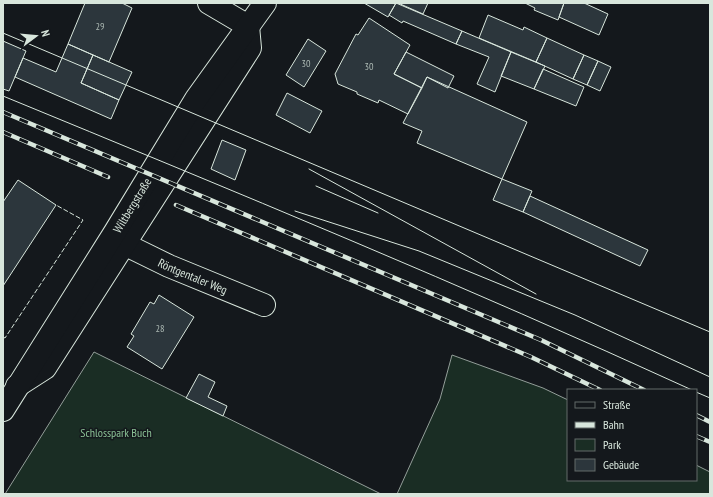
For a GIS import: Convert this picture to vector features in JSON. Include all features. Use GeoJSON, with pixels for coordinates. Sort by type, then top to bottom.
{"type":"FeatureCollection","features":[{"type":"Feature","properties":{"kind":"street"},"geometry":{"type":"LineString","coordinates":[[17,386],[45,368],[250,48],[248,26],[209,3]]}},
{"type":"Feature","properties":{"kind":"street","name":"Wiltbergstraße"},"geometry":{"type":"LineString","coordinates":[[3,410],[91,271],[196,99],[265,3]]}},
{"type":"Feature","properties":{"kind":"street","name":"Röntgentaler Weg"},"geometry":{"type":"LineString","coordinates":[[124,244],[169,266],[264,305]]}},
{"type":"Feature","properties":{"kind":"green space","name":"Schlosspark Buch"},"geometry":{"type":"Polygon","coordinates":[[[94,352],[381,494],[5,494],[94,352]]]}},
{"type":"Feature","properties":{"kind":"green space"},"geometry":{"type":"Polygon","coordinates":[[[452,355],[543,388],[567,400],[567,481],[697,481],[697,466],[710,472],[710,494],[397,494],[440,399],[452,355]]]}},
{"type":"Feature","properties":{"kind":"building"},"geometry":{"type":"Polygon","coordinates":[[[85,3],[122,3],[132,8],[109,62],[68,44],[85,3]]]}},
{"type":"Feature","properties":{"kind":"building"},"geometry":{"type":"Polygon","coordinates":[[[364,3],[396,3],[388,17],[364,3]]]}},
{"type":"Feature","properties":{"kind":"building"},"geometry":{"type":"Polygon","coordinates":[[[396,3],[462,31],[456,44],[403,21],[402,23],[389,15],[396,3]]]}},
{"type":"Feature","properties":{"kind":"building"},"geometry":{"type":"Polygon","coordinates":[[[398,3],[428,3],[423,14],[398,3]]]}},
{"type":"Feature","properties":{"kind":"building"},"geometry":{"type":"Polygon","coordinates":[[[525,3],[564,3],[558,20],[534,10],[535,8],[525,3]]]}},
{"type":"Feature","properties":{"kind":"building"},"geometry":{"type":"Polygon","coordinates":[[[564,3],[584,3],[608,14],[599,35],[559,17],[564,3]]]}},
{"type":"Feature","properties":{"kind":"building"},"geometry":{"type":"Polygon","coordinates":[[[488,15],[523,30],[524,27],[547,38],[536,62],[479,38],[488,15]]]}},
{"type":"Feature","properties":{"kind":"building"},"geometry":{"type":"Polygon","coordinates":[[[369,18],[410,45],[394,74],[422,88],[408,114],[379,100],[378,103],[357,94],[357,92],[338,84],[335,74],[356,34],[358,35],[369,18]]]}},
{"type":"Feature","properties":{"kind":"building"},"geometry":{"type":"Polygon","coordinates":[[[462,31],[511,52],[495,92],[477,84],[489,57],[456,44],[462,31]]]}},
{"type":"Feature","properties":{"kind":"building"},"geometry":{"type":"Polygon","coordinates":[[[547,38],[584,55],[573,79],[536,62],[547,38]]]}},
{"type":"Feature","properties":{"kind":"building"},"geometry":{"type":"Polygon","coordinates":[[[308,39],[326,51],[304,87],[286,75],[308,39]]]}},
{"type":"Feature","properties":{"kind":"building"},"geometry":{"type":"Polygon","coordinates":[[[3,41],[26,51],[9,91],[3,89],[3,41]]]}},
{"type":"Feature","properties":{"kind":"building"},"geometry":{"type":"Polygon","coordinates":[[[68,44],[93,55],[81,83],[119,100],[111,119],[15,77],[23,58],[56,72],[68,44]]]}},
{"type":"Feature","properties":{"kind":"building"},"geometry":{"type":"Polygon","coordinates":[[[406,52],[454,76],[448,88],[427,77],[422,88],[394,74],[406,52]]]}},
{"type":"Feature","properties":{"kind":"building"},"geometry":{"type":"Polygon","coordinates":[[[511,52],[545,66],[534,89],[501,76],[511,52]]]}},
{"type":"Feature","properties":{"kind":"building"},"geometry":{"type":"Polygon","coordinates":[[[93,55],[132,72],[119,100],[81,83],[93,55]]]}},
{"type":"Feature","properties":{"kind":"building"},"geometry":{"type":"Polygon","coordinates":[[[584,55],[598,61],[587,85],[573,79],[584,55]]]}},
{"type":"Feature","properties":{"kind":"building"},"geometry":{"type":"Polygon","coordinates":[[[598,61],[611,67],[600,91],[587,85],[598,61]]]}},
{"type":"Feature","properties":{"kind":"building"},"geometry":{"type":"Polygon","coordinates":[[[543,69],[584,87],[576,106],[534,89],[543,69]]]}},
{"type":"Feature","properties":{"kind":"building"},"geometry":{"type":"Polygon","coordinates":[[[427,77],[527,122],[502,179],[417,143],[422,131],[403,123],[427,77]]]}},
{"type":"Feature","properties":{"kind":"building"},"geometry":{"type":"Polygon","coordinates":[[[287,93],[322,111],[310,133],[276,115],[287,93]]]}},
{"type":"Feature","properties":{"kind":"building"},"geometry":{"type":"Polygon","coordinates":[[[222,140],[246,150],[235,180],[211,169],[222,140]]]}},
{"type":"Feature","properties":{"kind":"building"},"geometry":{"type":"Polygon","coordinates":[[[502,179],[532,191],[523,212],[493,200],[502,179]]]}},
{"type":"Feature","properties":{"kind":"building"},"geometry":{"type":"Polygon","coordinates":[[[18,180],[56,205],[3,286],[3,202],[18,180]]]}},
{"type":"Feature","properties":{"kind":"building"},"geometry":{"type":"Polygon","coordinates":[[[530,196],[648,250],[640,266],[523,212],[530,196]]]}},
{"type":"Feature","properties":{"kind":"building"},"geometry":{"type":"Polygon","coordinates":[[[159,295],[194,317],[162,369],[127,347],[134,336],[131,334],[150,302],[154,304],[159,295]]]}},
{"type":"Feature","properties":{"kind":"building"},"geometry":{"type":"Polygon","coordinates":[[[199,374],[215,382],[208,397],[227,406],[223,416],[186,398],[199,374]]]}},
{"type":"Feature","properties":{"kind":"tram line"},"geometry":{"type":"LineString","coordinates":[[3,33],[710,332]]}},
{"type":"Feature","properties":{"kind":"tram line"},"geometry":{"type":"LineString","coordinates":[[3,96],[263,203],[435,276],[690,389]]}},
{"type":"Feature","properties":{"kind":"tram line"},"geometry":{"type":"LineString","coordinates":[[309,169],[536,294]]}},
{"type":"Feature","properties":{"kind":"tram line"},"geometry":{"type":"LineString","coordinates":[[316,186],[378,213]]}},
{"type":"Feature","properties":{"kind":"tram line"},"geometry":{"type":"LineString","coordinates":[[295,211],[419,251],[575,315],[710,377]]}},
{"type":"Feature","properties":{"kind":"tram line"},"geometry":{"type":"LineString","coordinates":[[697,392],[710,398]]}},
{"type":"Feature","properties":{"kind":"railway"},"geometry":{"type":"LineString","coordinates":[[3,112],[541,340],[642,389]]}},
{"type":"Feature","properties":{"kind":"railway"},"geometry":{"type":"LineString","coordinates":[[3,132],[108,177]]}},
{"type":"Feature","properties":{"kind":"railway"},"geometry":{"type":"LineString","coordinates":[[176,205],[531,357],[598,389]]}},
{"type":"Feature","properties":{"kind":"railway"},"geometry":{"type":"LineString","coordinates":[[697,416],[710,422]]}},
{"type":"Feature","properties":{"kind":"railway"},"geometry":{"type":"LineString","coordinates":[[697,436],[710,442]]}},
{"type":"Feature","properties":{"kind":"fence"},"geometry":{"type":"LineString","coordinates":[[3,337],[5,338],[83,220],[56,205]]}}]}
